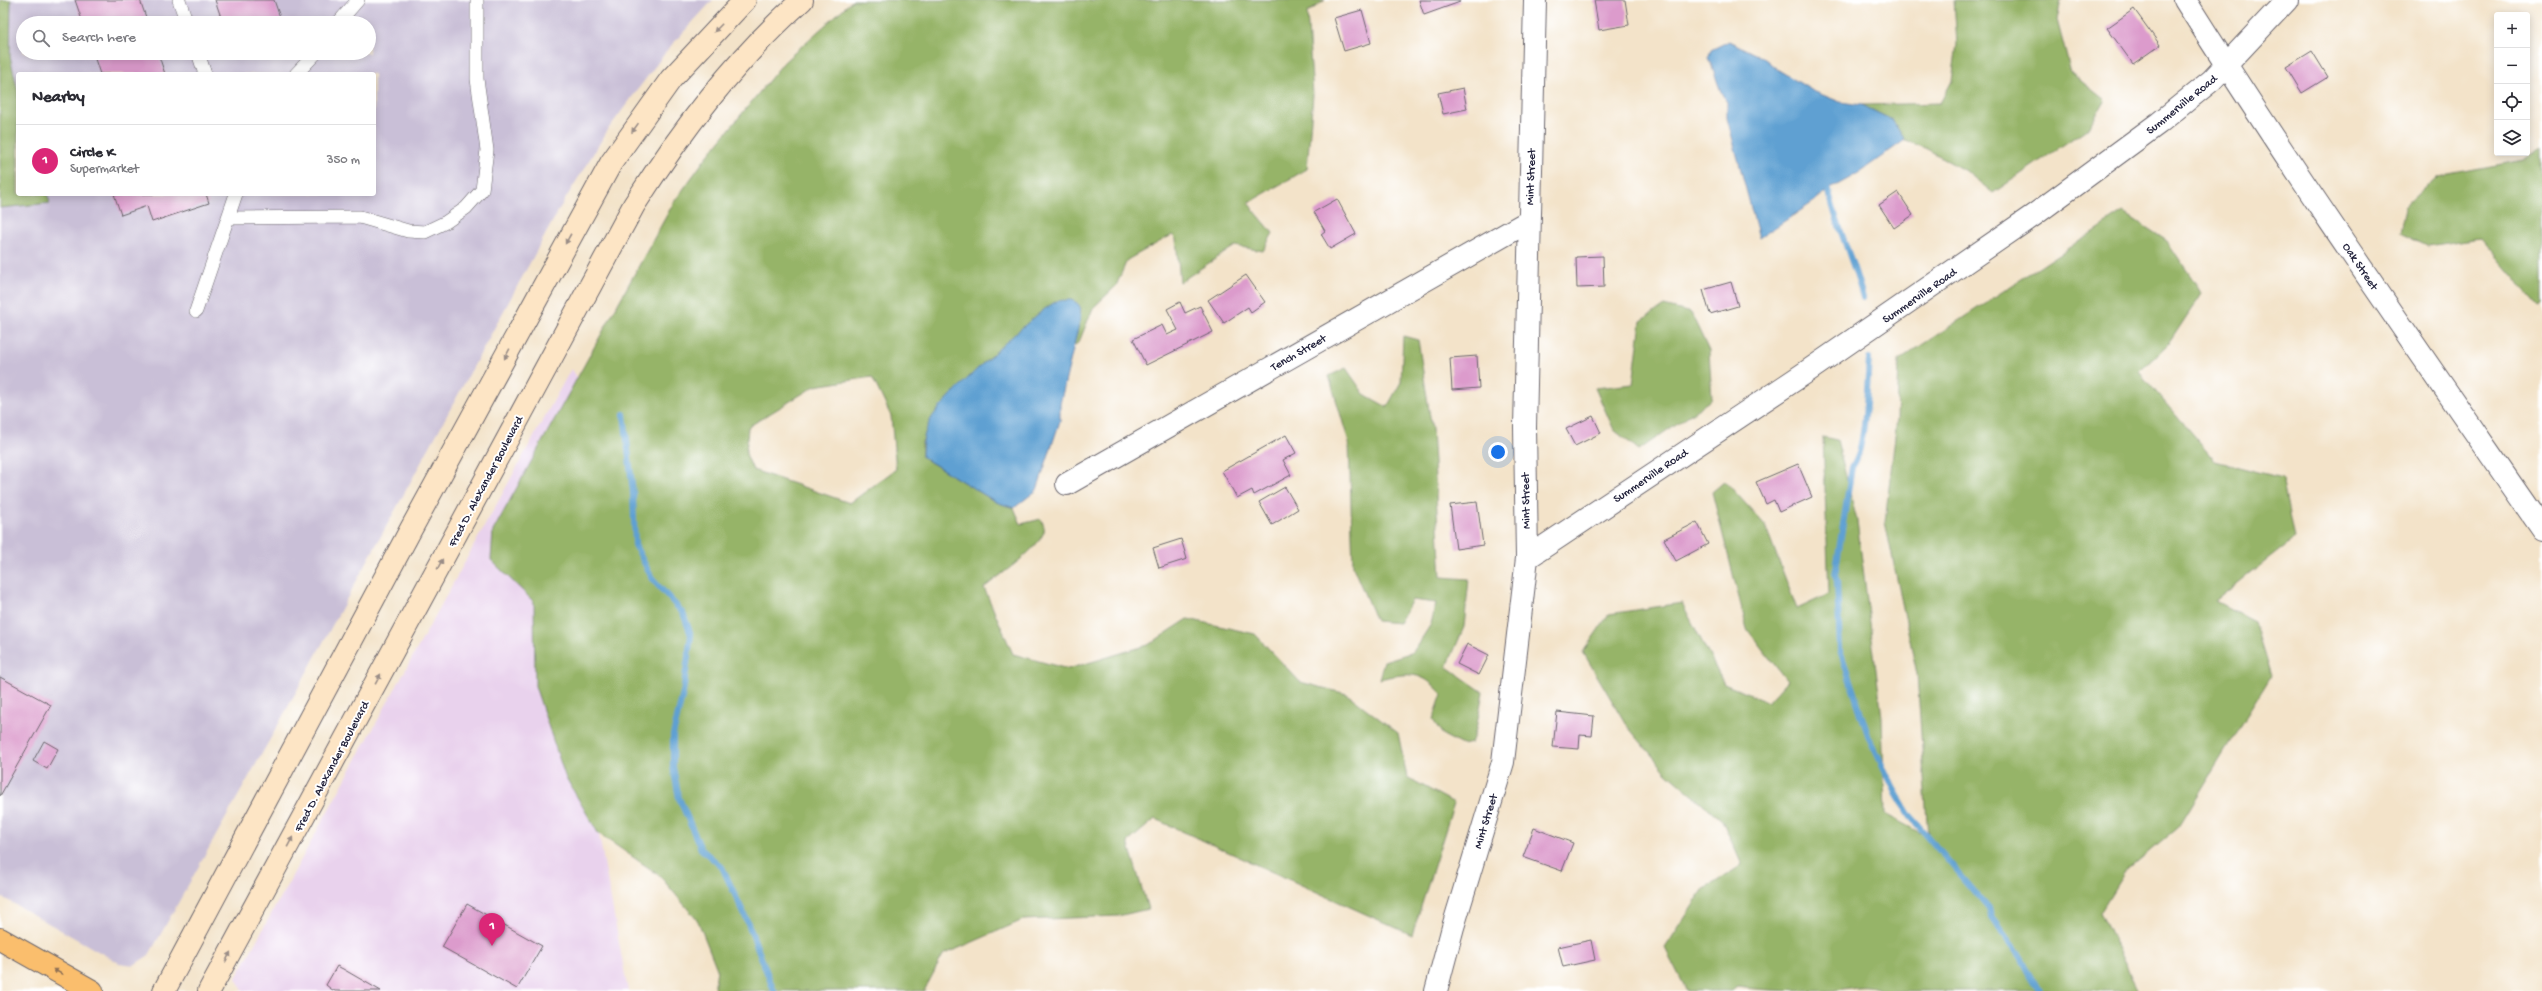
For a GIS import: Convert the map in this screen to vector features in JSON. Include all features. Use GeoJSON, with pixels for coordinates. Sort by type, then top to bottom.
{"type":"FeatureCollection","features":[{"type":"Feature","properties":{"kind":"highway"},"geometry":{"type":"LineString","coordinates":[[0,939],[92,991]]}},
{"type":"Feature","properties":{"kind":"main road"},"geometry":{"type":"LineString","coordinates":[[164,991],[411,528],[611,163],[671,79],[745,0]]}},
{"type":"Feature","properties":{"kind":"main road","name":"Fred D. Alexander Boulevard"},"geometry":{"type":"LineString","coordinates":[[209,991],[634,205],[661,162],[707,100],[746,54],[802,0]]}},
{"type":"Feature","properties":{"kind":"street","name":"Mint Street"},"geometry":{"type":"LineString","coordinates":[[1436,991],[1453,927],[1503,762],[1527,558],[1525,427],[1535,0]]}},
{"type":"Feature","properties":{"kind":"street","name":"Oak Street"},"geometry":{"type":"LineString","coordinates":[[2186,0],[2226,65],[2542,529]]}},
{"type":"Feature","properties":{"kind":"street","name":"Summerville Road"},"geometry":{"type":"LineString","coordinates":[[1527,558],[1802,375],[2034,215],[2159,122],[2212,80],[2287,0]]}},
{"type":"Feature","properties":{"kind":"street","name":"Tench Street"},"geometry":{"type":"LineString","coordinates":[[1067,484],[1529,221]]}},
{"type":"Feature","properties":{"kind":"lane"},"geometry":{"type":"LineString","coordinates":[[179,0],[185,16]]}},
{"type":"Feature","properties":{"kind":"lane"},"geometry":{"type":"LineString","coordinates":[[344,16],[358,0]]}},
{"type":"Feature","properties":{"kind":"lane"},"geometry":{"type":"LineString","coordinates":[[228,218],[360,217],[408,231],[425,232],[446,222],[466,208],[482,190],[487,150],[477,79],[476,0]]}},
{"type":"Feature","properties":{"kind":"lane"},"geometry":{"type":"LineString","coordinates":[[200,60],[204,72]]}},
{"type":"Feature","properties":{"kind":"lane"},"geometry":{"type":"LineString","coordinates":[[298,72],[309,60]]}},
{"type":"Feature","properties":{"kind":"lane"},"geometry":{"type":"LineString","coordinates":[[196,311],[235,196]]}},
{"type":"Feature","properties":{"kind":"shaded area"},"geometry":{"type":"Polygon","coordinates":[[[0,0],[713,0],[668,49],[609,128],[561,206],[278,725],[149,955],[134,965],[119,963],[0,896],[0,0]]]}},
{"type":"Feature","properties":{"kind":"shaded area"},"geometry":{"type":"Polygon","coordinates":[[[571,369],[656,483],[546,549],[628,991],[243,991],[236,978],[571,369]]]}},
{"type":"Feature","properties":{"kind":"green space"},"geometry":{"type":"Polygon","coordinates":[[[0,0],[11,0],[10,57],[16,83],[16,196],[48,196],[50,203],[0,208],[0,0]]]}},
{"type":"Feature","properties":{"kind":"green space"},"geometry":{"type":"Polygon","coordinates":[[[853,0],[1325,0],[1307,13],[1313,94],[1307,169],[1248,203],[1273,233],[1263,251],[1235,246],[1180,282],[1176,239],[1172,235],[1127,260],[1116,286],[1093,308],[1079,342],[1074,346],[1081,308],[1055,302],[982,364],[932,418],[922,442],[922,457],[996,502],[1014,508],[1021,524],[1041,519],[1044,530],[1039,541],[1025,556],[984,588],[1013,654],[1068,669],[1148,645],[1188,619],[1255,634],[1300,682],[1347,694],[1398,733],[1407,777],[1454,803],[1412,935],[1155,819],[1128,842],[1148,909],[1118,916],[1023,920],[943,955],[924,991],[714,991],[717,969],[698,921],[659,875],[598,833],[565,776],[535,686],[534,602],[491,560],[493,531],[674,202],[705,159],[784,62],[853,0]],[[872,377],[815,386],[748,427],[746,454],[753,470],[850,503],[896,469],[891,416],[872,377]]]}},
{"type":"Feature","properties":{"kind":"green space"},"geometry":{"type":"Polygon","coordinates":[[[1954,0],[2061,0],[2057,20],[2071,73],[2105,100],[2088,128],[1993,193],[1967,172],[1927,149],[1905,140],[1892,120],[1862,105],[1940,103],[1952,81],[1957,44],[1954,0]]]}},
{"type":"Feature","properties":{"kind":"green space"},"geometry":{"type":"Polygon","coordinates":[[[2542,148],[2542,305],[2539,307],[2480,238],[2427,246],[2400,233],[2405,207],[2438,176],[2523,160],[2542,148]]]}},
{"type":"Feature","properties":{"kind":"green space"},"geometry":{"type":"Polygon","coordinates":[[[2123,212],[2167,241],[2202,293],[2169,343],[2139,372],[2215,461],[2282,478],[2294,539],[2215,601],[2254,621],[2271,676],[2179,826],[2124,873],[2100,912],[2138,991],[1882,991],[1875,988],[1855,987],[1827,991],[1793,991],[1737,987],[1732,991],[1687,991],[1665,948],[1703,890],[1742,865],[1722,820],[1667,773],[1627,726],[1583,652],[1609,614],[1682,603],[1724,684],[1768,702],[1787,681],[1747,629],[1712,492],[1725,481],[1765,525],[1797,609],[1829,594],[1823,437],[1837,440],[1857,521],[1882,717],[1885,814],[1928,837],[1917,674],[1885,522],[1897,419],[1899,360],[2123,212]]]}},
{"type":"Feature","properties":{"kind":"green space"},"geometry":{"type":"Polygon","coordinates":[[[1664,306],[1691,313],[1709,351],[1712,399],[1639,450],[1614,430],[1595,388],[1633,384],[1641,321],[1664,306]]]}},
{"type":"Feature","properties":{"kind":"green space"},"geometry":{"type":"Polygon","coordinates":[[[1403,336],[1418,340],[1432,429],[1441,577],[1469,579],[1464,627],[1447,667],[1483,692],[1476,729],[1471,743],[1462,745],[1443,735],[1433,720],[1442,694],[1428,681],[1414,675],[1399,675],[1379,679],[1384,661],[1413,652],[1431,624],[1436,603],[1412,600],[1399,623],[1376,621],[1353,567],[1349,443],[1329,376],[1346,368],[1364,394],[1387,407],[1401,382],[1403,336]]]}},
{"type":"Feature","properties":{"kind":"water"},"geometry":{"type":"Polygon","coordinates":[[[1729,41],[1765,59],[1777,69],[1813,91],[1840,102],[1862,105],[1892,120],[1905,140],[1857,174],[1828,190],[1812,203],[1759,238],[1727,118],[1727,102],[1721,92],[1708,58],[1711,50],[1729,41]]]}},
{"type":"Feature","properties":{"kind":"water"},"geometry":{"type":"Polygon","coordinates":[[[1071,300],[1077,303],[1080,307],[1080,320],[1060,404],[1060,421],[1037,490],[1014,508],[996,502],[922,457],[924,438],[931,419],[952,394],[990,356],[1046,308],[1058,301],[1071,300]]]}},
{"type":"Feature","properties":{"kind":"building"},"geometry":{"type":"Polygon","coordinates":[[[75,0],[140,0],[146,16],[81,16],[75,0]]]}},
{"type":"Feature","properties":{"kind":"building"},"geometry":{"type":"Polygon","coordinates":[[[215,0],[274,0],[280,16],[221,16],[215,0]]]}},
{"type":"Feature","properties":{"kind":"building"},"geometry":{"type":"Polygon","coordinates":[[[1419,0],[1459,0],[1460,2],[1424,15],[1419,0]]]}},
{"type":"Feature","properties":{"kind":"building"},"geometry":{"type":"Polygon","coordinates":[[[1594,0],[1625,0],[1629,25],[1599,30],[1594,0]]]}},
{"type":"Feature","properties":{"kind":"building"},"geometry":{"type":"Polygon","coordinates":[[[2134,9],[2160,45],[2133,64],[2107,28],[2134,9]]]}},
{"type":"Feature","properties":{"kind":"building"},"geometry":{"type":"Polygon","coordinates":[[[1362,10],[1371,43],[1344,51],[1334,18],[1362,10]]]}},
{"type":"Feature","properties":{"kind":"building"},"geometry":{"type":"Polygon","coordinates":[[[2312,51],[2328,77],[2302,93],[2286,67],[2312,51]]]}},
{"type":"Feature","properties":{"kind":"building"},"geometry":{"type":"Polygon","coordinates":[[[95,60],[160,60],[164,72],[99,72],[95,60]]]}},
{"type":"Feature","properties":{"kind":"building"},"geometry":{"type":"Polygon","coordinates":[[[1463,88],[1467,109],[1443,114],[1438,93],[1463,88]]]}},
{"type":"Feature","properties":{"kind":"building"},"geometry":{"type":"Polygon","coordinates":[[[1898,192],[1913,215],[1894,228],[1879,205],[1898,192]]]}},
{"type":"Feature","properties":{"kind":"building"},"geometry":{"type":"Polygon","coordinates":[[[115,196],[207,196],[209,203],[152,222],[147,206],[121,215],[115,196]]]}},
{"type":"Feature","properties":{"kind":"building"},"geometry":{"type":"Polygon","coordinates":[[[1337,199],[1356,234],[1330,249],[1321,234],[1325,231],[1314,212],[1337,199]]]}},
{"type":"Feature","properties":{"kind":"building"},"geometry":{"type":"Polygon","coordinates":[[[1603,256],[1604,287],[1577,288],[1576,257],[1603,256]]]}},
{"type":"Feature","properties":{"kind":"building"},"geometry":{"type":"Polygon","coordinates":[[[1246,275],[1265,302],[1251,312],[1248,307],[1224,323],[1208,300],[1246,275]]]}},
{"type":"Feature","properties":{"kind":"building"},"geometry":{"type":"Polygon","coordinates":[[[1731,282],[1738,306],[1710,314],[1703,290],[1731,282]]]}},
{"type":"Feature","properties":{"kind":"building"},"geometry":{"type":"Polygon","coordinates":[[[1180,302],[1185,313],[1200,306],[1213,332],[1146,365],[1133,339],[1162,325],[1167,335],[1178,330],[1167,309],[1180,302]]]}},
{"type":"Feature","properties":{"kind":"building"},"geometry":{"type":"Polygon","coordinates":[[[1477,356],[1479,388],[1452,390],[1450,358],[1477,356]]]}},
{"type":"Feature","properties":{"kind":"building"},"geometry":{"type":"Polygon","coordinates":[[[1593,416],[1601,433],[1575,446],[1566,429],[1593,416]]]}},
{"type":"Feature","properties":{"kind":"building"},"geometry":{"type":"Polygon","coordinates":[[[1286,435],[1296,453],[1283,460],[1291,475],[1254,495],[1252,490],[1237,498],[1222,471],[1286,435]]]}},
{"type":"Feature","properties":{"kind":"building"},"geometry":{"type":"Polygon","coordinates":[[[1798,464],[1812,497],[1779,512],[1774,500],[1766,504],[1756,482],[1798,464]]]}},
{"type":"Feature","properties":{"kind":"building"},"geometry":{"type":"Polygon","coordinates":[[[1285,487],[1298,509],[1272,525],[1259,502],[1285,487]]]}},
{"type":"Feature","properties":{"kind":"building"},"geometry":{"type":"Polygon","coordinates":[[[1477,502],[1483,545],[1456,549],[1450,505],[1477,502]]]}},
{"type":"Feature","properties":{"kind":"building"},"geometry":{"type":"Polygon","coordinates":[[[1697,522],[1708,544],[1676,561],[1664,539],[1697,522]]]}},
{"type":"Feature","properties":{"kind":"building"},"geometry":{"type":"Polygon","coordinates":[[[1181,539],[1187,559],[1159,568],[1153,548],[1181,539]]]}},
{"type":"Feature","properties":{"kind":"building"},"geometry":{"type":"Polygon","coordinates":[[[1467,644],[1489,655],[1479,675],[1457,664],[1467,644]]]}},
{"type":"Feature","properties":{"kind":"building"},"geometry":{"type":"Polygon","coordinates":[[[0,677],[51,705],[0,796],[0,677]]]}},
{"type":"Feature","properties":{"kind":"building"},"geometry":{"type":"Polygon","coordinates":[[[1557,712],[1594,716],[1592,736],[1580,735],[1579,749],[1553,747],[1557,712]]]}},
{"type":"Feature","properties":{"kind":"building"},"geometry":{"type":"Polygon","coordinates":[[[44,741],[58,749],[47,769],[33,761],[44,741]]]}},
{"type":"Feature","properties":{"kind":"building"},"geometry":{"type":"Polygon","coordinates":[[[1534,828],[1573,843],[1562,871],[1523,857],[1534,828]]]}},
{"type":"Feature","properties":{"kind":"building"},"geometry":{"type":"Polygon","coordinates":[[[467,904],[542,946],[517,989],[442,947],[467,904]]]}},
{"type":"Feature","properties":{"kind":"building"},"geometry":{"type":"Polygon","coordinates":[[[1591,940],[1595,960],[1563,967],[1558,947],[1591,940]]]}},
{"type":"Feature","properties":{"kind":"building"},"geometry":{"type":"Polygon","coordinates":[[[337,966],[381,991],[335,991],[331,989],[326,985],[337,966]]]}},
{"type":"Feature","properties":{"kind":"waterway"},"geometry":{"type":"LineString","coordinates":[[1827,181],[1834,211],[1863,298]]}},
{"type":"Feature","properties":{"kind":"waterway"},"geometry":{"type":"LineString","coordinates":[[1869,359],[1863,432],[1857,459],[1852,467],[1835,575],[1837,581],[1840,650],[1869,738],[1894,789],[1910,816],[1989,909],[1991,917],[2021,957],[2039,991]]}},
{"type":"Feature","properties":{"kind":"waterway"},"geometry":{"type":"LineString","coordinates":[[624,414],[633,493],[635,545],[653,580],[683,613],[691,635],[683,693],[673,735],[673,767],[679,798],[701,849],[722,867],[746,918],[774,991]]}},
{"type":"Feature","properties":{"kind":"place","name":"Circle K"},"geometry":{"type":"Point","coordinates":[492,946]}}]}
